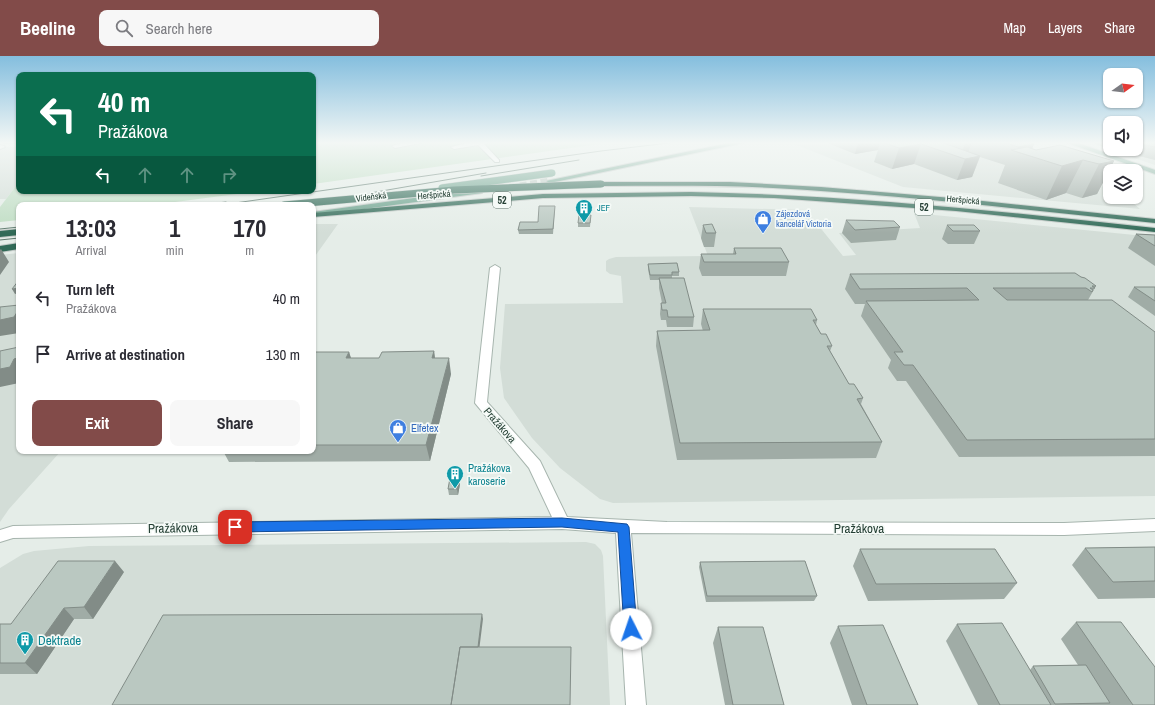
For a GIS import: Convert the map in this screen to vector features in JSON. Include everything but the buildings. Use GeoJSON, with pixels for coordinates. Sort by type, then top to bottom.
{"type":"FeatureCollection","features":[{"type":"Feature","properties":{"kind":"highway","name":"Heršpická"},"geometry":{"type":"LineString","coordinates":[[337,200],[454,190],[601,184],[689,184],[810,188],[956,200],[1155,221]]}},
{"type":"Feature","properties":{"kind":"highway","name":"Heršpická"},"geometry":{"type":"LineString","coordinates":[[316,214],[543,196],[691,194],[774,196],[941,208],[1155,230]]}},
{"type":"Feature","properties":{"kind":"highway","name":"Vídeňská"},"geometry":{"type":"LineString","coordinates":[[316,202],[337,200]]}},
{"type":"Feature","properties":{"kind":"highway"},"geometry":{"type":"LineString","coordinates":[[0,234],[16,232]]}},
{"type":"Feature","properties":{"kind":"highway"},"geometry":{"type":"LineString","coordinates":[[0,249],[16,246]]}},
{"type":"Feature","properties":{"kind":"main road","name":"Vídeňská"},"geometry":{"type":"LineString","coordinates":[[337,200],[483,183],[553,172]]}},
{"type":"Feature","properties":{"kind":"main road"},"geometry":{"type":"LineString","coordinates":[[550,181],[594,172]]}},
{"type":"Feature","properties":{"kind":"main road","name":"Vídeňská"},"geometry":{"type":"LineString","coordinates":[[316,214],[479,191]]}},
{"type":"Feature","properties":{"kind":"street","name":"Pražákova"},"geometry":{"type":"LineString","coordinates":[[495,268],[481,403],[535,465],[562,523]]}},
{"type":"Feature","properties":{"kind":"street","name":"Pražákova"},"geometry":{"type":"LineString","coordinates":[[0,536],[13,532],[160,528],[562,523],[623,527],[1064,529],[1155,525]]}},
{"type":"Feature","properties":{"kind":"street"},"geometry":{"type":"LineString","coordinates":[[623,527],[636,705]]}},
{"type":"Feature","properties":{"kind":"shaded area"},"geometry":{"type":"Polygon","coordinates":[[[0,172],[16,172],[16,186],[6,199],[0,199],[0,172]]]}},
{"type":"Feature","properties":{"kind":"shaded area"},"geometry":{"type":"Polygon","coordinates":[[[866,172],[1072,172],[1103,187],[1103,204],[1134,204],[1140,209],[903,187],[866,172]]]}},
{"type":"Feature","properties":{"kind":"shaded area"},"geometry":{"type":"Polygon","coordinates":[[[689,207],[806,210],[843,256],[856,255],[839,233],[920,228],[914,213],[1155,237],[1155,496],[613,503],[600,499],[560,468],[532,438],[504,398],[500,368],[505,304],[623,303],[621,276],[610,274],[606,271],[606,261],[609,259],[616,257],[708,256],[689,207]]]}},
{"type":"Feature","properties":{"kind":"shaded area"},"geometry":{"type":"Polygon","coordinates":[[[316,224],[338,224],[316,255],[316,224]]]}},
{"type":"Feature","properties":{"kind":"shaded area"},"geometry":{"type":"Polygon","coordinates":[[[16,253],[16,454],[58,454],[9,509],[0,522],[0,255],[16,253]]]}},
{"type":"Feature","properties":{"kind":"shaded area"},"geometry":{"type":"Polygon","coordinates":[[[586,542],[595,544],[601,550],[603,556],[610,705],[0,705],[0,568],[23,554],[34,551],[89,546],[586,542]]]}},
{"type":"Feature","properties":{"kind":"green space"},"geometry":{"type":"Polygon","coordinates":[[[316,172],[397,172],[316,184],[316,172]]]}},
{"type":"Feature","properties":{"kind":"green space"},"geometry":{"type":"Polygon","coordinates":[[[16,186],[16,194],[236,194],[175,202],[16,202],[16,220],[0,222],[0,207],[16,186]]]}},
{"type":"Feature","properties":{"kind":"tunnel"},"geometry":{"type":"LineString","coordinates":[[520,186],[550,181]]}},
{"type":"Feature","properties":{"kind":"tram line"},"geometry":{"type":"LineString","coordinates":[[316,192],[451,172]]}},
{"type":"Feature","properties":{"kind":"tram line"},"geometry":{"type":"LineString","coordinates":[[481,176],[504,172]]}},
{"type":"Feature","properties":{"kind":"tram line"},"geometry":{"type":"LineString","coordinates":[[370,193],[486,173]]}},
{"type":"Feature","properties":{"kind":"tram line"},"geometry":{"type":"LineString","coordinates":[[242,202],[298,194]]}},
{"type":"Feature","properties":{"kind":"tram line"},"geometry":{"type":"LineString","coordinates":[[0,229],[16,227]]}},
{"type":"Feature","properties":{"kind":"tram line"},"geometry":{"type":"LineString","coordinates":[[0,240],[16,238]]}},
{"type":"Feature","properties":{"kind":"place","name":"JEF"},"geometry":{"type":"Point","coordinates":[584,223]}},
{"type":"Feature","properties":{"kind":"place","name":"Zájezdová kancelář Victoria"},"geometry":{"type":"Point","coordinates":[763,234]}},
{"type":"Feature","properties":{"kind":"place","name":"Elfetex"},"geometry":{"type":"Point","coordinates":[398,443]}},
{"type":"Feature","properties":{"kind":"place","name":"Pražákova karoserie"},"geometry":{"type":"Point","coordinates":[455,489]}},
{"type":"Feature","properties":{"kind":"place","name":"Dektrade"},"geometry":{"type":"Point","coordinates":[25,655]}},
{"type":"Feature","properties":{"kind":"route"},"geometry":{"type":"LineString","coordinates":[[235,527],[562,523],[623,527],[631,629]]}}]}
